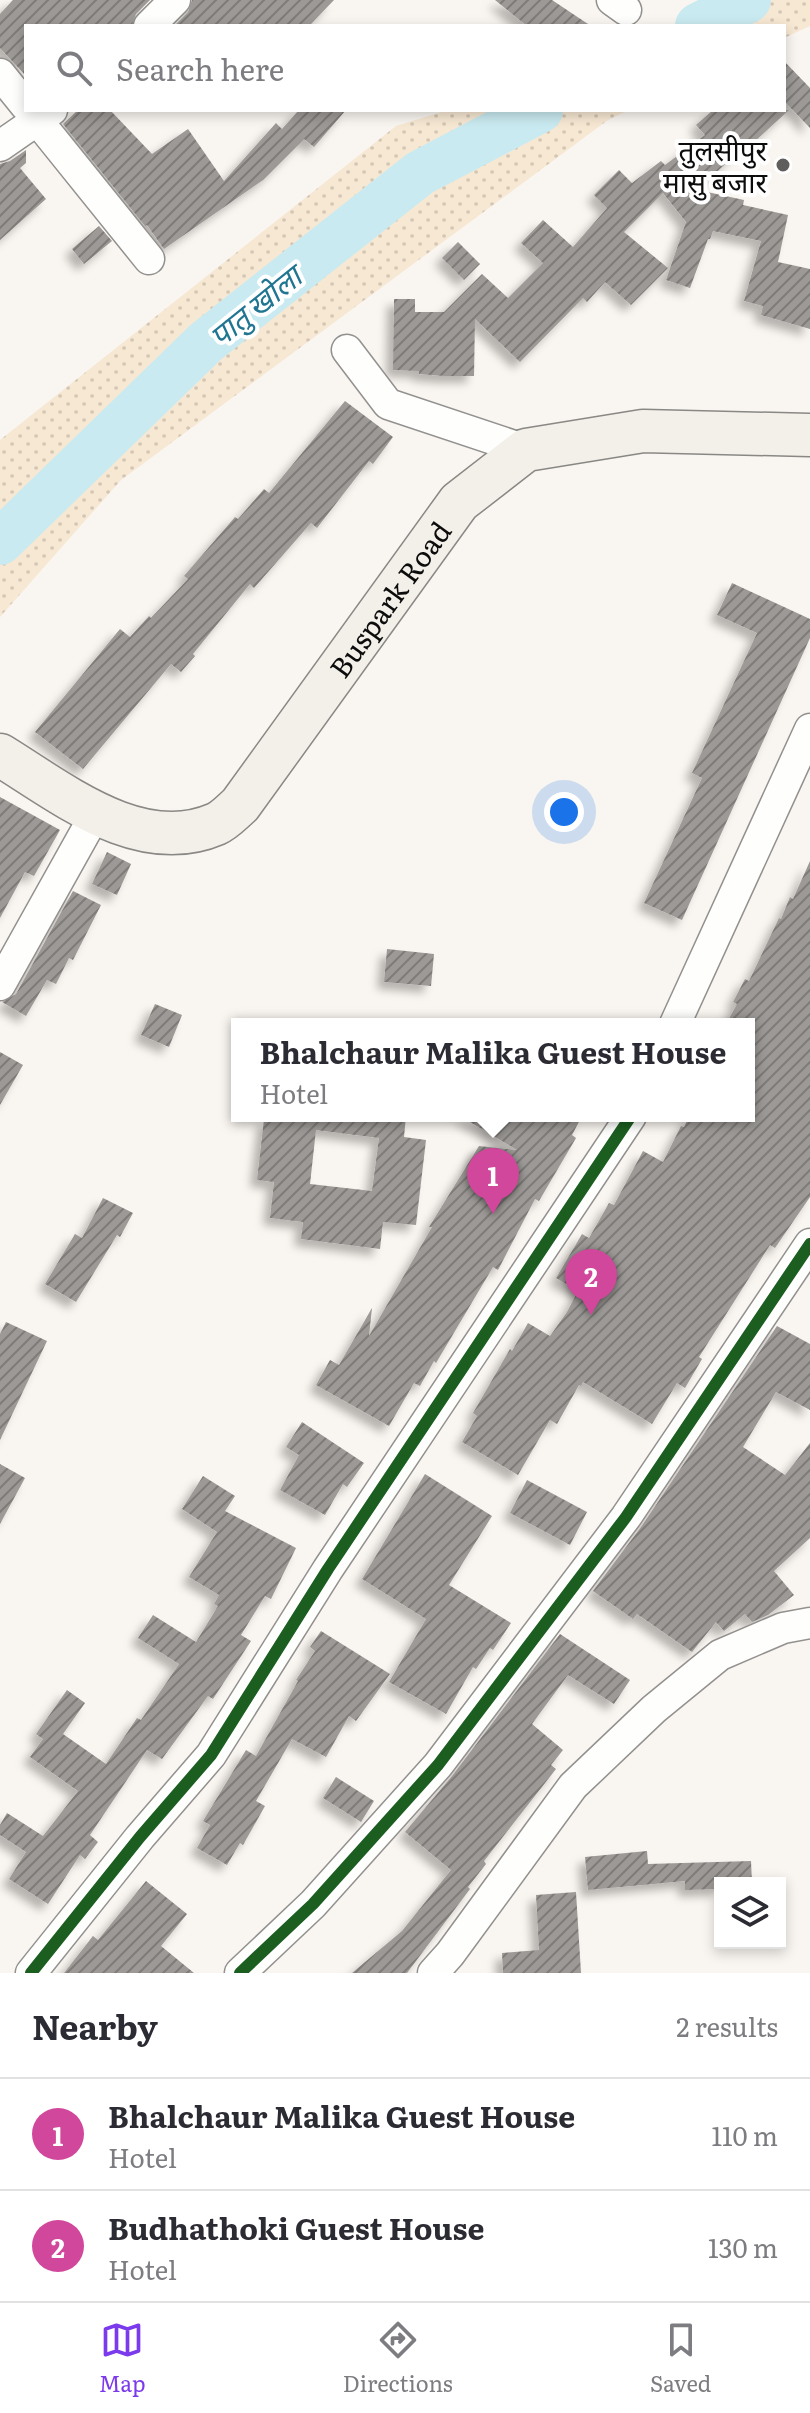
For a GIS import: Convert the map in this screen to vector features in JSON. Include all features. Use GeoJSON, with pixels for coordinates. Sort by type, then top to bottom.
{"type":"FeatureCollection","features":[{"type":"Feature","properties":{"kind":"main road","name":"Buspark Road"},"geometry":{"type":"LineString","coordinates":[[14,763],[96,813],[132,827],[163,834],[191,832],[219,823],[240,805],[459,502],[526,450],[643,431],[810,435]]}},
{"type":"Feature","properties":{"kind":"street"},"geometry":{"type":"LineString","coordinates":[[151,24],[175,0]]}},
{"type":"Feature","properties":{"kind":"street"},"geometry":{"type":"LineString","coordinates":[[0,74],[24,99]]}},
{"type":"Feature","properties":{"kind":"street"},"geometry":{"type":"LineString","coordinates":[[0,146],[36,112],[149,259]]}},
{"type":"Feature","properties":{"kind":"street"},"geometry":{"type":"LineString","coordinates":[[347,350],[388,404],[526,450]]}},
{"type":"Feature","properties":{"kind":"street"},"geometry":{"type":"LineString","coordinates":[[678,1018],[810,729]]}},
{"type":"Feature","properties":{"kind":"street"},"geometry":{"type":"LineString","coordinates":[[0,985],[96,813]]}},
{"type":"Feature","properties":{"kind":"street"},"geometry":{"type":"LineString","coordinates":[[31,1973],[140,1837],[211,1755],[328,1569],[627,1122]]}},
{"type":"Feature","properties":{"kind":"street"},"geometry":{"type":"LineString","coordinates":[[240,1973],[313,1904],[438,1765],[626,1517],[810,1244]]}},
{"type":"Feature","properties":{"kind":"street"},"geometry":{"type":"LineString","coordinates":[[433,1973],[573,1786],[654,1709],[720,1655],[783,1628],[810,1623]]}},
{"type":"Feature","properties":{"kind":"sand"},"geometry":{"type":"Polygon","coordinates":[[[718,0],[810,0],[810,26],[786,37],[786,24],[675,24],[718,0]]]}},
{"type":"Feature","properties":{"kind":"sand"},"geometry":{"type":"Polygon","coordinates":[[[442,112],[625,112],[608,120],[121,480],[0,617],[0,440],[396,126],[442,112]]]}},
{"type":"Feature","properties":{"kind":"building"},"geometry":{"type":"Polygon","coordinates":[[[13,0],[150,0],[136,14],[133,24],[24,24],[24,74],[0,48],[0,14],[13,0]]]}},
{"type":"Feature","properties":{"kind":"building"},"geometry":{"type":"Polygon","coordinates":[[[192,0],[334,0],[311,24],[176,24],[188,12],[192,0]]]}},
{"type":"Feature","properties":{"kind":"building"},"geometry":{"type":"Polygon","coordinates":[[[495,0],[552,0],[588,24],[525,24],[495,0]]]}},
{"type":"Feature","properties":{"kind":"building"},"geometry":{"type":"Polygon","coordinates":[[[786,63],[810,88],[810,128],[786,103],[786,63]]]}},
{"type":"Feature","properties":{"kind":"building"},"geometry":{"type":"Polygon","coordinates":[[[789,110],[752,144],[749,141],[698,190],[744,200],[743,205],[788,215],[778,262],[810,269],[810,329],[761,315],[763,306],[744,301],[761,241],[713,231],[690,288],[666,280],[686,222],[663,193],[624,232],[668,268],[631,305],[605,282],[587,302],[583,298],[520,362],[475,319],[474,376],[393,370],[394,299],[415,299],[415,312],[444,312],[482,274],[508,298],[543,263],[521,243],[543,220],[573,247],[607,208],[594,195],[619,170],[632,183],[661,161],[665,165],[705,135],[696,125],[711,112],[789,110]]]}},
{"type":"Feature","properties":{"kind":"building"},"geometry":{"type":"Polygon","coordinates":[[[76,112],[112,112],[152,154],[188,129],[224,181],[276,123],[282,129],[297,112],[344,112],[314,147],[304,139],[263,180],[164,249],[63,124],[76,112]]]}},
{"type":"Feature","properties":{"kind":"building"},"geometry":{"type":"Polygon","coordinates":[[[26,150],[26,163],[20,168],[46,199],[0,240],[0,164],[26,150]]]}},
{"type":"Feature","properties":{"kind":"building"},"geometry":{"type":"Polygon","coordinates":[[[99,226],[112,241],[84,264],[72,249],[99,226]]]}},
{"type":"Feature","properties":{"kind":"building"},"geometry":{"type":"Polygon","coordinates":[[[458,242],[480,264],[464,280],[442,258],[458,242]]]}},
{"type":"Feature","properties":{"kind":"building"},"geometry":{"type":"Polygon","coordinates":[[[345,401],[393,437],[373,464],[369,461],[317,528],[311,523],[254,588],[250,584],[181,672],[171,664],[83,769],[35,732],[120,629],[130,637],[149,616],[151,618],[188,579],[184,576],[235,517],[238,519],[264,489],[269,493],[345,401]]]}},
{"type":"Feature","properties":{"kind":"building"},"geometry":{"type":"Polygon","coordinates":[[[732,583],[810,619],[810,638],[682,920],[644,903],[702,778],[692,773],[757,633],[717,615],[732,583]]]}},
{"type":"Feature","properties":{"kind":"building"},"geometry":{"type":"Polygon","coordinates":[[[0,797],[60,830],[34,876],[25,872],[0,918],[0,797]]]}},
{"type":"Feature","properties":{"kind":"building"},"geometry":{"type":"Polygon","coordinates":[[[107,852],[131,864],[117,895],[92,884],[107,852]]]}},
{"type":"Feature","properties":{"kind":"building"},"geometry":{"type":"Polygon","coordinates":[[[810,861],[810,1197],[775,1248],[770,1245],[699,1357],[702,1359],[685,1388],[677,1383],[652,1424],[583,1382],[557,1424],[550,1420],[518,1475],[462,1442],[477,1416],[473,1413],[528,1323],[550,1336],[567,1312],[578,1291],[556,1278],[582,1234],[589,1238],[609,1203],[614,1205],[643,1151],[663,1162],[681,1126],[684,1127],[686,1122],[755,1122],[755,1018],[729,1018],[737,1004],[733,1002],[745,979],[749,981],[790,897],[793,899],[810,861]]]}},
{"type":"Feature","properties":{"kind":"building"},"geometry":{"type":"Polygon","coordinates":[[[73,891],[101,905],[73,960],[69,958],[56,984],[47,980],[26,1016],[2,1002],[16,994],[73,891]]]}},
{"type":"Feature","properties":{"kind":"building"},"geometry":{"type":"Polygon","coordinates":[[[387,949],[434,954],[431,986],[384,982],[387,949]]]}},
{"type":"Feature","properties":{"kind":"building"},"geometry":{"type":"Polygon","coordinates":[[[155,1004],[182,1015],[169,1047],[141,1035],[155,1004]]]}},
{"type":"Feature","properties":{"kind":"building"},"geometry":{"type":"Polygon","coordinates":[[[0,1052],[23,1065],[0,1105],[0,1052]]]}},
{"type":"Feature","properties":{"kind":"building"},"geometry":{"type":"Polygon","coordinates":[[[264,1122],[405,1122],[404,1137],[426,1140],[416,1225],[383,1222],[380,1249],[301,1239],[303,1222],[270,1218],[274,1182],[257,1180],[264,1122]],[[316,1130],[310,1184],[372,1191],[379,1138],[316,1130]]]}},
{"type":"Feature","properties":{"kind":"building"},"geometry":{"type":"Polygon","coordinates":[[[470,1122],[579,1122],[572,1135],[576,1138],[539,1201],[535,1199],[498,1270],[493,1267],[436,1363],[434,1361],[420,1386],[414,1383],[389,1426],[316,1385],[330,1360],[339,1365],[372,1308],[369,1336],[432,1227],[429,1227],[479,1146],[517,1150],[470,1122]]]}},
{"type":"Feature","properties":{"kind":"building"},"geometry":{"type":"Polygon","coordinates":[[[103,1198],[133,1213],[76,1302],[45,1284],[75,1234],[82,1238],[103,1198]]]}},
{"type":"Feature","properties":{"kind":"building"},"geometry":{"type":"Polygon","coordinates":[[[6,1322],[47,1341],[0,1440],[0,1334],[6,1322]]]}},
{"type":"Feature","properties":{"kind":"building"},"geometry":{"type":"Polygon","coordinates":[[[777,1326],[810,1344],[810,1410],[776,1392],[743,1447],[785,1475],[810,1443],[810,1538],[774,1571],[794,1595],[768,1615],[752,1622],[745,1614],[724,1631],[716,1622],[692,1652],[637,1614],[633,1619],[593,1591],[641,1527],[777,1326]]]}},
{"type":"Feature","properties":{"kind":"building"},"geometry":{"type":"Polygon","coordinates":[[[302,1422],[364,1463],[347,1487],[343,1484],[325,1515],[280,1490],[299,1455],[286,1447],[302,1422]]]}},
{"type":"Feature","properties":{"kind":"building"},"geometry":{"type":"Polygon","coordinates":[[[0,1464],[25,1478],[0,1524],[0,1464]]]}},
{"type":"Feature","properties":{"kind":"building"},"geometry":{"type":"Polygon","coordinates":[[[425,1474],[492,1516],[449,1585],[511,1623],[493,1650],[490,1648],[476,1669],[473,1667],[446,1714],[389,1682],[426,1619],[362,1579],[425,1474]]]}},
{"type":"Feature","properties":{"kind":"building"},"geometry":{"type":"Polygon","coordinates":[[[203,1476],[235,1496],[225,1511],[296,1548],[271,1599],[265,1596],[241,1635],[251,1641],[213,1699],[208,1696],[162,1759],[147,1750],[90,1835],[98,1842],[85,1859],[80,1855],[48,1904],[9,1879],[26,1852],[0,1835],[0,1825],[7,1813],[43,1836],[78,1791],[30,1757],[43,1739],[36,1734],[67,1690],[85,1703],[63,1734],[106,1764],[179,1664],[138,1638],[153,1615],[196,1642],[218,1606],[214,1604],[219,1595],[189,1577],[217,1532],[182,1509],[203,1476]]]}},
{"type":"Feature","properties":{"kind":"building"},"geometry":{"type":"Polygon","coordinates":[[[527,1480],[587,1512],[570,1545],[510,1513],[527,1480]]]}},
{"type":"Feature","properties":{"kind":"building"},"geometry":{"type":"Polygon","coordinates":[[[321,1631],[390,1674],[356,1721],[349,1716],[326,1757],[292,1739],[256,1801],[265,1806],[243,1845],[240,1843],[227,1865],[197,1848],[210,1825],[203,1821],[246,1750],[256,1756],[315,1651],[310,1647],[321,1631]]]}},
{"type":"Feature","properties":{"kind":"building"},"geometry":{"type":"Polygon","coordinates":[[[560,1634],[630,1680],[614,1704],[568,1675],[532,1724],[563,1750],[551,1765],[556,1769],[484,1861],[486,1864],[468,1887],[470,1889],[407,1973],[352,1973],[402,1931],[451,1870],[405,1832],[452,1776],[560,1634]]]}},
{"type":"Feature","properties":{"kind":"building"},"geometry":{"type":"Polygon","coordinates":[[[336,1777],[374,1801],[361,1822],[323,1798],[336,1777]]]}},
{"type":"Feature","properties":{"kind":"building"},"geometry":{"type":"Polygon","coordinates":[[[647,1851],[648,1864],[751,1861],[752,1877],[714,1877],[714,1889],[685,1890],[685,1881],[588,1890],[585,1857],[647,1851]]]}},
{"type":"Feature","properties":{"kind":"building"},"geometry":{"type":"Polygon","coordinates":[[[146,1881],[187,1914],[161,1946],[194,1973],[64,1973],[93,1936],[98,1940],[146,1881]]]}},
{"type":"Feature","properties":{"kind":"building"},"geometry":{"type":"Polygon","coordinates":[[[576,1892],[581,1973],[503,1973],[502,1953],[539,1950],[536,1895],[576,1892]]]}},
{"type":"Feature","properties":{"kind":"waterway","name":"पातु खोला"},"geometry":{"type":"LineString","coordinates":[[702,24],[748,0]]}},
{"type":"Feature","properties":{"kind":"waterway","name":"पातु खोला"},"geometry":{"type":"LineString","coordinates":[[0,542],[206,342],[420,173],[536,112]]}},
{"type":"Feature","properties":{"kind":"cycle path"},"geometry":{"type":"LineString","coordinates":[[31,1973],[140,1837],[211,1755],[328,1569],[627,1122]]}},
{"type":"Feature","properties":{"kind":"cycle path"},"geometry":{"type":"LineString","coordinates":[[240,1973],[313,1904],[438,1765],[626,1517],[810,1244]]}},
{"type":"Feature","properties":{"kind":"place","name":"तुलसीपुर मासु बजार"},"geometry":{"type":"Point","coordinates":[783,165]}},
{"type":"Feature","properties":{"kind":"place","name":"Bhalchaur Malika Guest House"},"geometry":{"type":"Point","coordinates":[493,1214]}},
{"type":"Feature","properties":{"kind":"place","name":"Budhathoki Guest House"},"geometry":{"type":"Point","coordinates":[591,1315]}}]}
